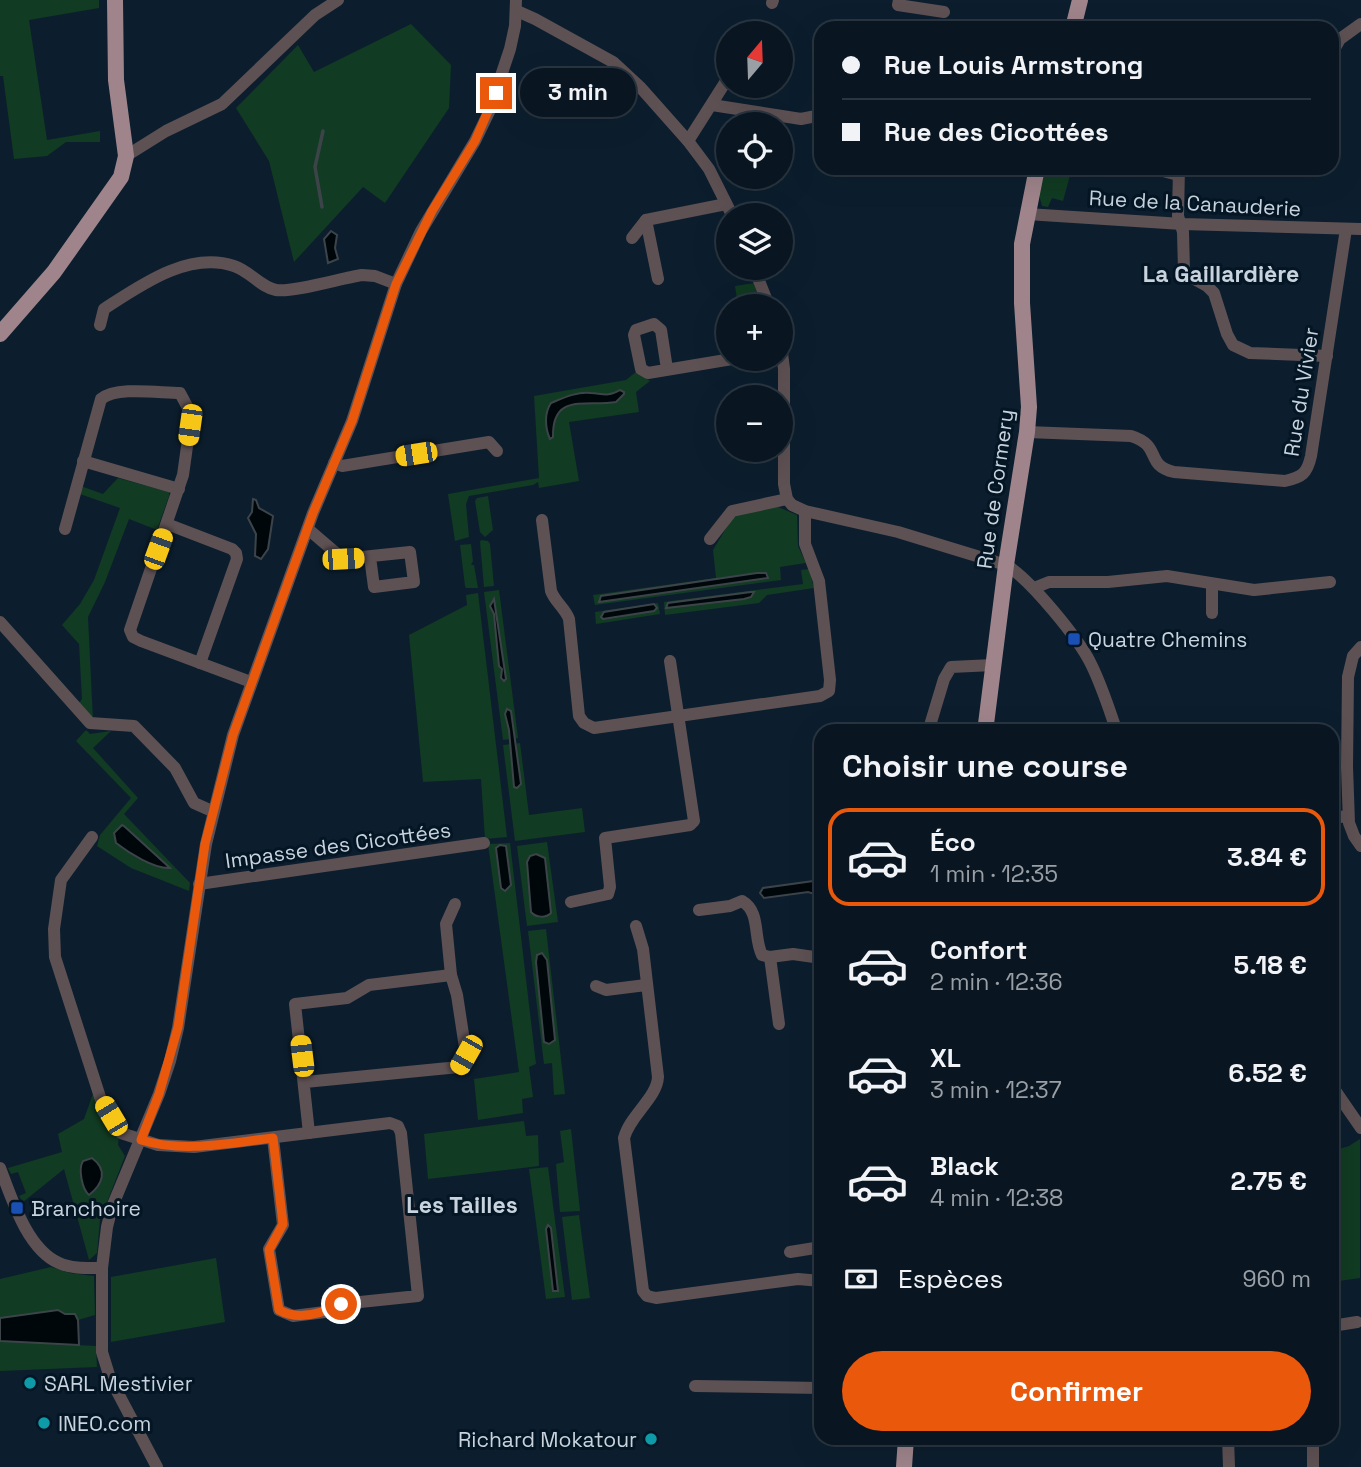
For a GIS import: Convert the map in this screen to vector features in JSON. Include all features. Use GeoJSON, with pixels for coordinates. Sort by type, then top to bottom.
{"type":"FeatureCollection","features":[{"type":"Feature","properties":{"kind":"main road"},"geometry":{"type":"LineString","coordinates":[[0,334],[54,272],[121,177],[126,156],[116,80],[116,0]]}},
{"type":"Feature","properties":{"kind":"main road"},"geometry":{"type":"LineString","coordinates":[[1075,21],[1080,0]]}},
{"type":"Feature","properties":{"kind":"main road","name":"Rue de Cormery"},"geometry":{"type":"LineString","coordinates":[[986,724],[1006,565],[1027,432],[1029,407],[1022,303],[1022,244],[1035,175]]}},
{"type":"Feature","properties":{"kind":"main road"},"geometry":{"type":"LineString","coordinates":[[904,1467],[906,1445]]}},
{"type":"Feature","properties":{"kind":"street"},"geometry":{"type":"LineString","coordinates":[[126,156],[166,131],[222,104],[315,15],[338,0]]}},
{"type":"Feature","properties":{"kind":"street"},"geometry":{"type":"LineString","coordinates":[[899,0],[898,5],[944,12]]}},
{"type":"Feature","properties":{"kind":"street"},"geometry":{"type":"LineString","coordinates":[[157,1467],[105,1367],[102,1352],[102,1268],[107,1227],[112,1207],[163,1083],[178,1027],[212,811],[233,735],[308,529],[352,421],[396,284],[421,231],[470,150],[489,112],[510,49],[516,6],[613,62],[688,141],[709,169],[726,203]]}},
{"type":"Feature","properties":{"kind":"street"},"geometry":{"type":"LineString","coordinates":[[1339,40],[1361,24]]}},
{"type":"Feature","properties":{"kind":"street"},"geometry":{"type":"LineString","coordinates":[[688,141],[716,98]]}},
{"type":"Feature","properties":{"kind":"street"},"geometry":{"type":"LineString","coordinates":[[712,105],[801,119],[814,116]]}},
{"type":"Feature","properties":{"kind":"street"},"geometry":{"type":"LineString","coordinates":[[1179,175],[1178,216],[1182,224],[1184,270],[1214,293],[1227,334],[1234,345],[1250,352],[1327,356]]}},
{"type":"Feature","properties":{"kind":"street"},"geometry":{"type":"LineString","coordinates":[[632,238],[646,220],[716,211]]}},
{"type":"Feature","properties":{"kind":"street","name":"Rue de la Canauderie"},"geometry":{"type":"LineString","coordinates":[[1027,214],[1182,224],[1361,229]]}},
{"type":"Feature","properties":{"kind":"street"},"geometry":{"type":"LineString","coordinates":[[646,220],[658,279]]}},
{"type":"Feature","properties":{"kind":"street","name":"Rue du Vivier"},"geometry":{"type":"LineString","coordinates":[[1027,432],[1131,436],[1149,445],[1157,464],[1163,470],[1174,472],[1285,481],[1300,478],[1308,471],[1346,229]]}},
{"type":"Feature","properties":{"kind":"street"},"geometry":{"type":"LineString","coordinates":[[100,325],[104,309],[143,284],[173,270],[198,264],[221,263],[235,266],[265,286],[279,290],[362,275],[375,276],[396,284]]}},
{"type":"Feature","properties":{"kind":"street"},"geometry":{"type":"LineString","coordinates":[[667,369],[716,361]]}},
{"type":"Feature","properties":{"kind":"street"},"geometry":{"type":"LineString","coordinates":[[782,371],[784,485],[787,499],[792,505],[806,511],[898,532],[1006,565],[1023,576],[1090,662],[1106,698],[1114,724]]}},
{"type":"Feature","properties":{"kind":"street"},"geometry":{"type":"LineString","coordinates":[[65,529],[101,399],[106,395],[127,391],[180,393],[188,408],[190,425],[179,489],[130,629],[134,637],[141,641],[251,682]]}},
{"type":"Feature","properties":{"kind":"street"},"geometry":{"type":"LineString","coordinates":[[334,463],[342,466],[489,442],[497,451]]}},
{"type":"Feature","properties":{"kind":"street"},"geometry":{"type":"LineString","coordinates":[[83,461],[179,489]]}},
{"type":"Feature","properties":{"kind":"street"},"geometry":{"type":"LineString","coordinates":[[710,538],[732,511],[787,499]]}},
{"type":"Feature","properties":{"kind":"street"},"geometry":{"type":"LineString","coordinates":[[542,520],[551,591],[569,619],[581,720],[594,728],[820,696],[829,691],[819,581],[805,544],[806,511]]}},
{"type":"Feature","properties":{"kind":"street"},"geometry":{"type":"LineString","coordinates":[[167,524],[236,553],[237,559],[200,663]]}},
{"type":"Feature","properties":{"kind":"street"},"geometry":{"type":"LineString","coordinates":[[308,529],[343,559],[370,557]]}},
{"type":"Feature","properties":{"kind":"street"},"geometry":{"type":"LineString","coordinates":[[1034,588],[1049,582],[1108,582],[1167,576],[1254,590],[1330,582]]}},
{"type":"Feature","properties":{"kind":"street"},"geometry":{"type":"LineString","coordinates":[[1212,584],[1212,614]]}},
{"type":"Feature","properties":{"kind":"street"},"geometry":{"type":"LineString","coordinates":[[0,622],[90,723],[122,723],[134,726],[174,768],[194,803],[212,811]]}},
{"type":"Feature","properties":{"kind":"street"},"geometry":{"type":"LineString","coordinates":[[1361,647],[1353,656],[1348,677],[1348,816],[1351,830],[1361,846]]}},
{"type":"Feature","properties":{"kind":"street"},"geometry":{"type":"LineString","coordinates":[[572,902],[608,894],[610,887],[606,838],[690,825],[694,821],[670,661]]}},
{"type":"Feature","properties":{"kind":"street"},"geometry":{"type":"LineString","coordinates":[[930,724],[944,679],[951,667],[993,665]]}},
{"type":"Feature","properties":{"kind":"street"},"geometry":{"type":"LineString","coordinates":[[1339,817],[1348,816]]}},
{"type":"Feature","properties":{"kind":"street"},"geometry":{"type":"LineString","coordinates":[[92,836],[61,880],[54,929],[55,957],[101,1100],[121,1133],[158,1145],[194,1147],[390,1123],[398,1126],[401,1133],[418,1296],[341,1304],[325,1312],[293,1316],[279,1310],[269,1250],[283,1224],[273,1138]]}},
{"type":"Feature","properties":{"kind":"street","name":"Impasse des Cicottées"},"geometry":{"type":"LineString","coordinates":[[199,884],[484,843]]}},
{"type":"Feature","properties":{"kind":"street"},"geometry":{"type":"LineString","coordinates":[[699,910],[730,906],[739,901],[746,902],[754,914],[760,950],[764,956],[803,954],[814,956]]}},
{"type":"Feature","properties":{"kind":"street"},"geometry":{"type":"LineString","coordinates":[[305,1082],[459,1067],[466,1055],[457,995],[451,975],[446,924],[455,904]]}},
{"type":"Feature","properties":{"kind":"street"},"geometry":{"type":"LineString","coordinates":[[636,926],[643,949],[658,1082],[630,1123],[624,1138],[643,1291],[647,1296],[656,1298],[798,1279],[814,1280]]}},
{"type":"Feature","properties":{"kind":"street"},"geometry":{"type":"LineString","coordinates":[[770,957],[779,1024]]}},
{"type":"Feature","properties":{"kind":"street"},"geometry":{"type":"LineString","coordinates":[[309,1133],[295,1004],[347,998],[369,985],[451,975]]}},
{"type":"Feature","properties":{"kind":"street"},"geometry":{"type":"LineString","coordinates":[[596,986],[606,990],[646,985]]}},
{"type":"Feature","properties":{"kind":"street"},"geometry":{"type":"LineString","coordinates":[[1339,1096],[1361,1128]]}},
{"type":"Feature","properties":{"kind":"street"},"geometry":{"type":"LineString","coordinates":[[1,1175],[31,1239],[41,1250],[61,1264],[102,1268]]}},
{"type":"Feature","properties":{"kind":"street"},"geometry":{"type":"LineString","coordinates":[[790,1252],[814,1248]]}},
{"type":"Feature","properties":{"kind":"street"},"geometry":{"type":"LineString","coordinates":[[1339,1325],[1357,1322]]}},
{"type":"Feature","properties":{"kind":"street"},"geometry":{"type":"LineString","coordinates":[[695,1386],[814,1388]]}},
{"type":"Feature","properties":{"kind":"street"},"geometry":{"type":"LineString","coordinates":[[1228,1445],[1229,1467]]}},
{"type":"Feature","properties":{"kind":"street"},"geometry":{"type":"LineString","coordinates":[[1313,1445],[1313,1467]]}},
{"type":"Feature","properties":{"kind":"green space"},"geometry":{"type":"Polygon","coordinates":[[[0,0],[99,0],[99,8],[29,20],[47,140],[100,131],[100,142],[66,142],[47,156],[14,159],[3,76],[0,76],[0,0]]]}},
{"type":"Feature","properties":{"kind":"green space"},"geometry":{"type":"Polygon","coordinates":[[[411,24],[451,65],[449,108],[385,203],[363,187],[294,262],[269,161],[236,108],[298,45],[314,72],[411,24]]]}},
{"type":"Feature","properties":{"kind":"green space"},"geometry":{"type":"Polygon","coordinates":[[[1043,175],[1070,175],[1063,201],[1052,198],[1048,207],[1042,206],[1039,195],[1043,175]]]}},
{"type":"Feature","properties":{"kind":"green space"},"geometry":{"type":"Polygon","coordinates":[[[754,283],[758,294],[736,294],[735,286],[754,283]]]}},
{"type":"Feature","properties":{"kind":"green space"},"geometry":{"type":"Polygon","coordinates":[[[637,371],[650,381],[636,392],[639,412],[569,422],[579,481],[539,488],[538,482],[469,496],[466,504],[469,537],[455,541],[448,494],[539,478],[534,396],[626,380],[637,371]]]}},
{"type":"Feature","properties":{"kind":"green space"},"geometry":{"type":"Polygon","coordinates":[[[118,478],[169,492],[169,496],[157,530],[129,519],[105,582],[88,617],[93,720],[79,703],[82,699],[79,644],[62,625],[80,604],[94,580],[120,508],[77,493],[78,485],[103,494],[118,478]]]}},
{"type":"Feature","properties":{"kind":"green space"},"geometry":{"type":"Polygon","coordinates":[[[488,496],[493,530],[485,537],[480,532],[475,501],[488,496]]]}},
{"type":"Feature","properties":{"kind":"green space"},"geometry":{"type":"Polygon","coordinates":[[[776,506],[797,515],[798,546],[806,563],[780,567],[781,580],[595,605],[593,595],[716,578],[713,550],[734,515],[776,506]]]}},
{"type":"Feature","properties":{"kind":"green space"},"geometry":{"type":"Polygon","coordinates":[[[481,540],[490,544],[494,586],[484,587],[481,540]]]}},
{"type":"Feature","properties":{"kind":"green space"},"geometry":{"type":"Polygon","coordinates":[[[471,544],[471,565],[474,565],[478,588],[465,586],[460,545],[471,544]]]}},
{"type":"Feature","properties":{"kind":"green space"},"geometry":{"type":"Polygon","coordinates":[[[809,569],[814,588],[767,595],[759,603],[665,615],[664,602],[803,584],[801,570],[809,569]]]}},
{"type":"Feature","properties":{"kind":"green space"},"geometry":{"type":"Polygon","coordinates":[[[499,590],[518,738],[503,740],[484,592],[499,590]]]}},
{"type":"Feature","properties":{"kind":"green space"},"geometry":{"type":"Polygon","coordinates":[[[478,593],[507,837],[485,839],[481,779],[423,782],[409,635],[467,605],[466,595],[478,593]]]}},
{"type":"Feature","properties":{"kind":"green space"},"geometry":{"type":"Polygon","coordinates":[[[658,603],[660,614],[596,624],[595,612],[658,603]]]}},
{"type":"Feature","properties":{"kind":"green space"},"geometry":{"type":"Polygon","coordinates":[[[86,730],[90,734],[111,731],[93,748],[138,798],[124,814],[190,883],[189,891],[131,868],[97,846],[100,835],[131,798],[76,741],[86,730]]]}},
{"type":"Feature","properties":{"kind":"green space"},"geometry":{"type":"Polygon","coordinates":[[[520,743],[529,815],[582,808],[585,832],[515,841],[503,745],[520,743]]]}},
{"type":"Feature","properties":{"kind":"green space"},"geometry":{"type":"Polygon","coordinates":[[[547,842],[558,922],[527,926],[517,846],[547,842]]]}},
{"type":"Feature","properties":{"kind":"green space"},"geometry":{"type":"Polygon","coordinates":[[[510,843],[536,1064],[529,1067],[533,1097],[522,1099],[523,1113],[478,1120],[474,1079],[519,1072],[488,844],[510,843]]]}},
{"type":"Feature","properties":{"kind":"green space"},"geometry":{"type":"Polygon","coordinates":[[[546,929],[565,1094],[554,1095],[552,1063],[544,1064],[528,931],[546,929]]]}},
{"type":"Feature","properties":{"kind":"green space"},"geometry":{"type":"Polygon","coordinates":[[[94,1091],[119,1135],[118,1145],[125,1156],[100,1220],[97,1253],[89,1260],[64,1169],[23,1202],[19,1196],[26,1193],[18,1172],[11,1174],[8,1168],[62,1152],[58,1134],[84,1119],[94,1091]]]}},
{"type":"Feature","properties":{"kind":"green space"},"geometry":{"type":"Polygon","coordinates":[[[524,1121],[526,1136],[538,1135],[539,1166],[428,1179],[424,1134],[524,1121]]]}},
{"type":"Feature","properties":{"kind":"green space"},"geometry":{"type":"Polygon","coordinates":[[[571,1129],[580,1211],[560,1212],[556,1164],[564,1162],[560,1131],[571,1129]]]}},
{"type":"Feature","properties":{"kind":"green space"},"geometry":{"type":"Polygon","coordinates":[[[1360,1139],[1360,1278],[1339,1281],[1339,1149],[1360,1139]]]}},
{"type":"Feature","properties":{"kind":"green space"},"geometry":{"type":"Polygon","coordinates":[[[548,1167],[565,1297],[546,1299],[529,1169],[548,1167]]]}},
{"type":"Feature","properties":{"kind":"green space"},"geometry":{"type":"Polygon","coordinates":[[[579,1215],[590,1298],[572,1300],[562,1217],[579,1215]]]}},
{"type":"Feature","properties":{"kind":"green space"},"geometry":{"type":"Polygon","coordinates":[[[216,1258],[225,1322],[111,1342],[111,1277],[216,1258]]]}},
{"type":"Feature","properties":{"kind":"green space"},"geometry":{"type":"Polygon","coordinates":[[[51,1267],[94,1276],[95,1315],[78,1320],[75,1314],[65,1314],[58,1310],[0,1318],[0,1279],[51,1267]]]}},
{"type":"Feature","properties":{"kind":"green space"},"geometry":{"type":"Polygon","coordinates":[[[0,1341],[96,1346],[97,1367],[0,1371],[0,1341]]]}},
{"type":"Feature","properties":{"kind":"shaded area"},"geometry":{"type":"Polygon","coordinates":[[[331,231],[337,235],[335,248],[338,259],[328,263],[324,239],[331,231]]]}},
{"type":"Feature","properties":{"kind":"shaded area"},"geometry":{"type":"Polygon","coordinates":[[[620,390],[624,394],[616,402],[583,403],[565,407],[558,413],[553,437],[550,439],[546,421],[551,403],[576,394],[609,394],[620,390]]]}},
{"type":"Feature","properties":{"kind":"shaded area"},"geometry":{"type":"Polygon","coordinates":[[[253,499],[259,508],[273,516],[268,549],[261,559],[255,556],[256,534],[248,518],[252,512],[253,499]]]}},
{"type":"Feature","properties":{"kind":"shaded area"},"geometry":{"type":"Polygon","coordinates":[[[766,573],[768,578],[599,602],[601,596],[766,573]]]}},
{"type":"Feature","properties":{"kind":"shaded area"},"geometry":{"type":"Polygon","coordinates":[[[754,592],[751,597],[744,599],[666,608],[668,603],[754,592]]]}},
{"type":"Feature","properties":{"kind":"shaded area"},"geometry":{"type":"Polygon","coordinates":[[[494,599],[506,679],[504,681],[499,666],[494,614],[490,606],[494,599]]]}},
{"type":"Feature","properties":{"kind":"shaded area"},"geometry":{"type":"Polygon","coordinates":[[[654,604],[657,608],[654,611],[603,619],[601,617],[604,612],[654,604]]]}},
{"type":"Feature","properties":{"kind":"shaded area"},"geometry":{"type":"Polygon","coordinates":[[[507,709],[511,711],[521,784],[517,788],[514,787],[505,714],[507,709]]]}},
{"type":"Feature","properties":{"kind":"shaded area"},"geometry":{"type":"Polygon","coordinates":[[[122,825],[170,868],[149,863],[116,843],[114,833],[122,825]]]}},
{"type":"Feature","properties":{"kind":"shaded area"},"geometry":{"type":"Polygon","coordinates":[[[500,845],[506,846],[511,885],[505,891],[501,888],[496,848],[500,845]]]}},
{"type":"Feature","properties":{"kind":"shaded area"},"geometry":{"type":"Polygon","coordinates":[[[536,854],[545,858],[551,913],[544,916],[531,912],[527,862],[530,856],[536,854]]]}},
{"type":"Feature","properties":{"kind":"shaded area"},"geometry":{"type":"Polygon","coordinates":[[[814,881],[814,894],[808,892],[764,898],[760,893],[763,888],[814,881]]]}},
{"type":"Feature","properties":{"kind":"shaded area"},"geometry":{"type":"Polygon","coordinates":[[[542,953],[547,960],[555,1040],[549,1044],[544,1042],[536,962],[537,955],[542,953]]]}},
{"type":"Feature","properties":{"kind":"shaded area"},"geometry":{"type":"Polygon","coordinates":[[[92,1158],[100,1167],[102,1177],[89,1195],[83,1184],[81,1169],[83,1161],[92,1158]]]}},
{"type":"Feature","properties":{"kind":"shaded area"},"geometry":{"type":"Polygon","coordinates":[[[548,1225],[551,1228],[558,1291],[553,1291],[546,1229],[548,1225]]]}},
{"type":"Feature","properties":{"kind":"shaded area"},"geometry":{"type":"Polygon","coordinates":[[[58,1310],[65,1314],[75,1314],[78,1320],[79,1345],[0,1341],[0,1318],[58,1310]]]}},
{"type":"Feature","properties":{"kind":"waterway"},"geometry":{"type":"LineString","coordinates":[[322,207],[315,167],[323,131]]}},
{"type":"Feature","properties":{"kind":"place","name":"Quatre Chemins"},"geometry":{"type":"Point","coordinates":[1074,639]}},
{"type":"Feature","properties":{"kind":"place","name":"Branchoire"},"geometry":{"type":"Point","coordinates":[17,1208]}},
{"type":"Feature","properties":{"kind":"place","name":"SARL Mestivier"},"geometry":{"type":"Point","coordinates":[30,1383]}},
{"type":"Feature","properties":{"kind":"place","name":"INEO.com"},"geometry":{"type":"Point","coordinates":[44,1423]}},
{"type":"Feature","properties":{"kind":"place","name":"Richard Mokatour"},"geometry":{"type":"Point","coordinates":[651,1439]}},
{"type":"Feature","properties":{"kind":"district","name":"La Gaillardière"},"geometry":{"type":"Point","coordinates":[1221,274]}},
{"type":"Feature","properties":{"kind":"district","name":"Les Tailles"},"geometry":{"type":"Point","coordinates":[462,1205]}},
{"type":"Feature","properties":{"kind":"route"},"geometry":{"type":"LineString","coordinates":[[341,1304],[325,1312],[293,1316],[279,1310],[269,1250],[283,1224],[273,1138],[194,1147],[158,1145],[141,1140],[170,1061],[178,1027],[205,844],[233,735],[313,513],[352,421],[396,284],[432,211],[475,141],[496,93]]}}]}
